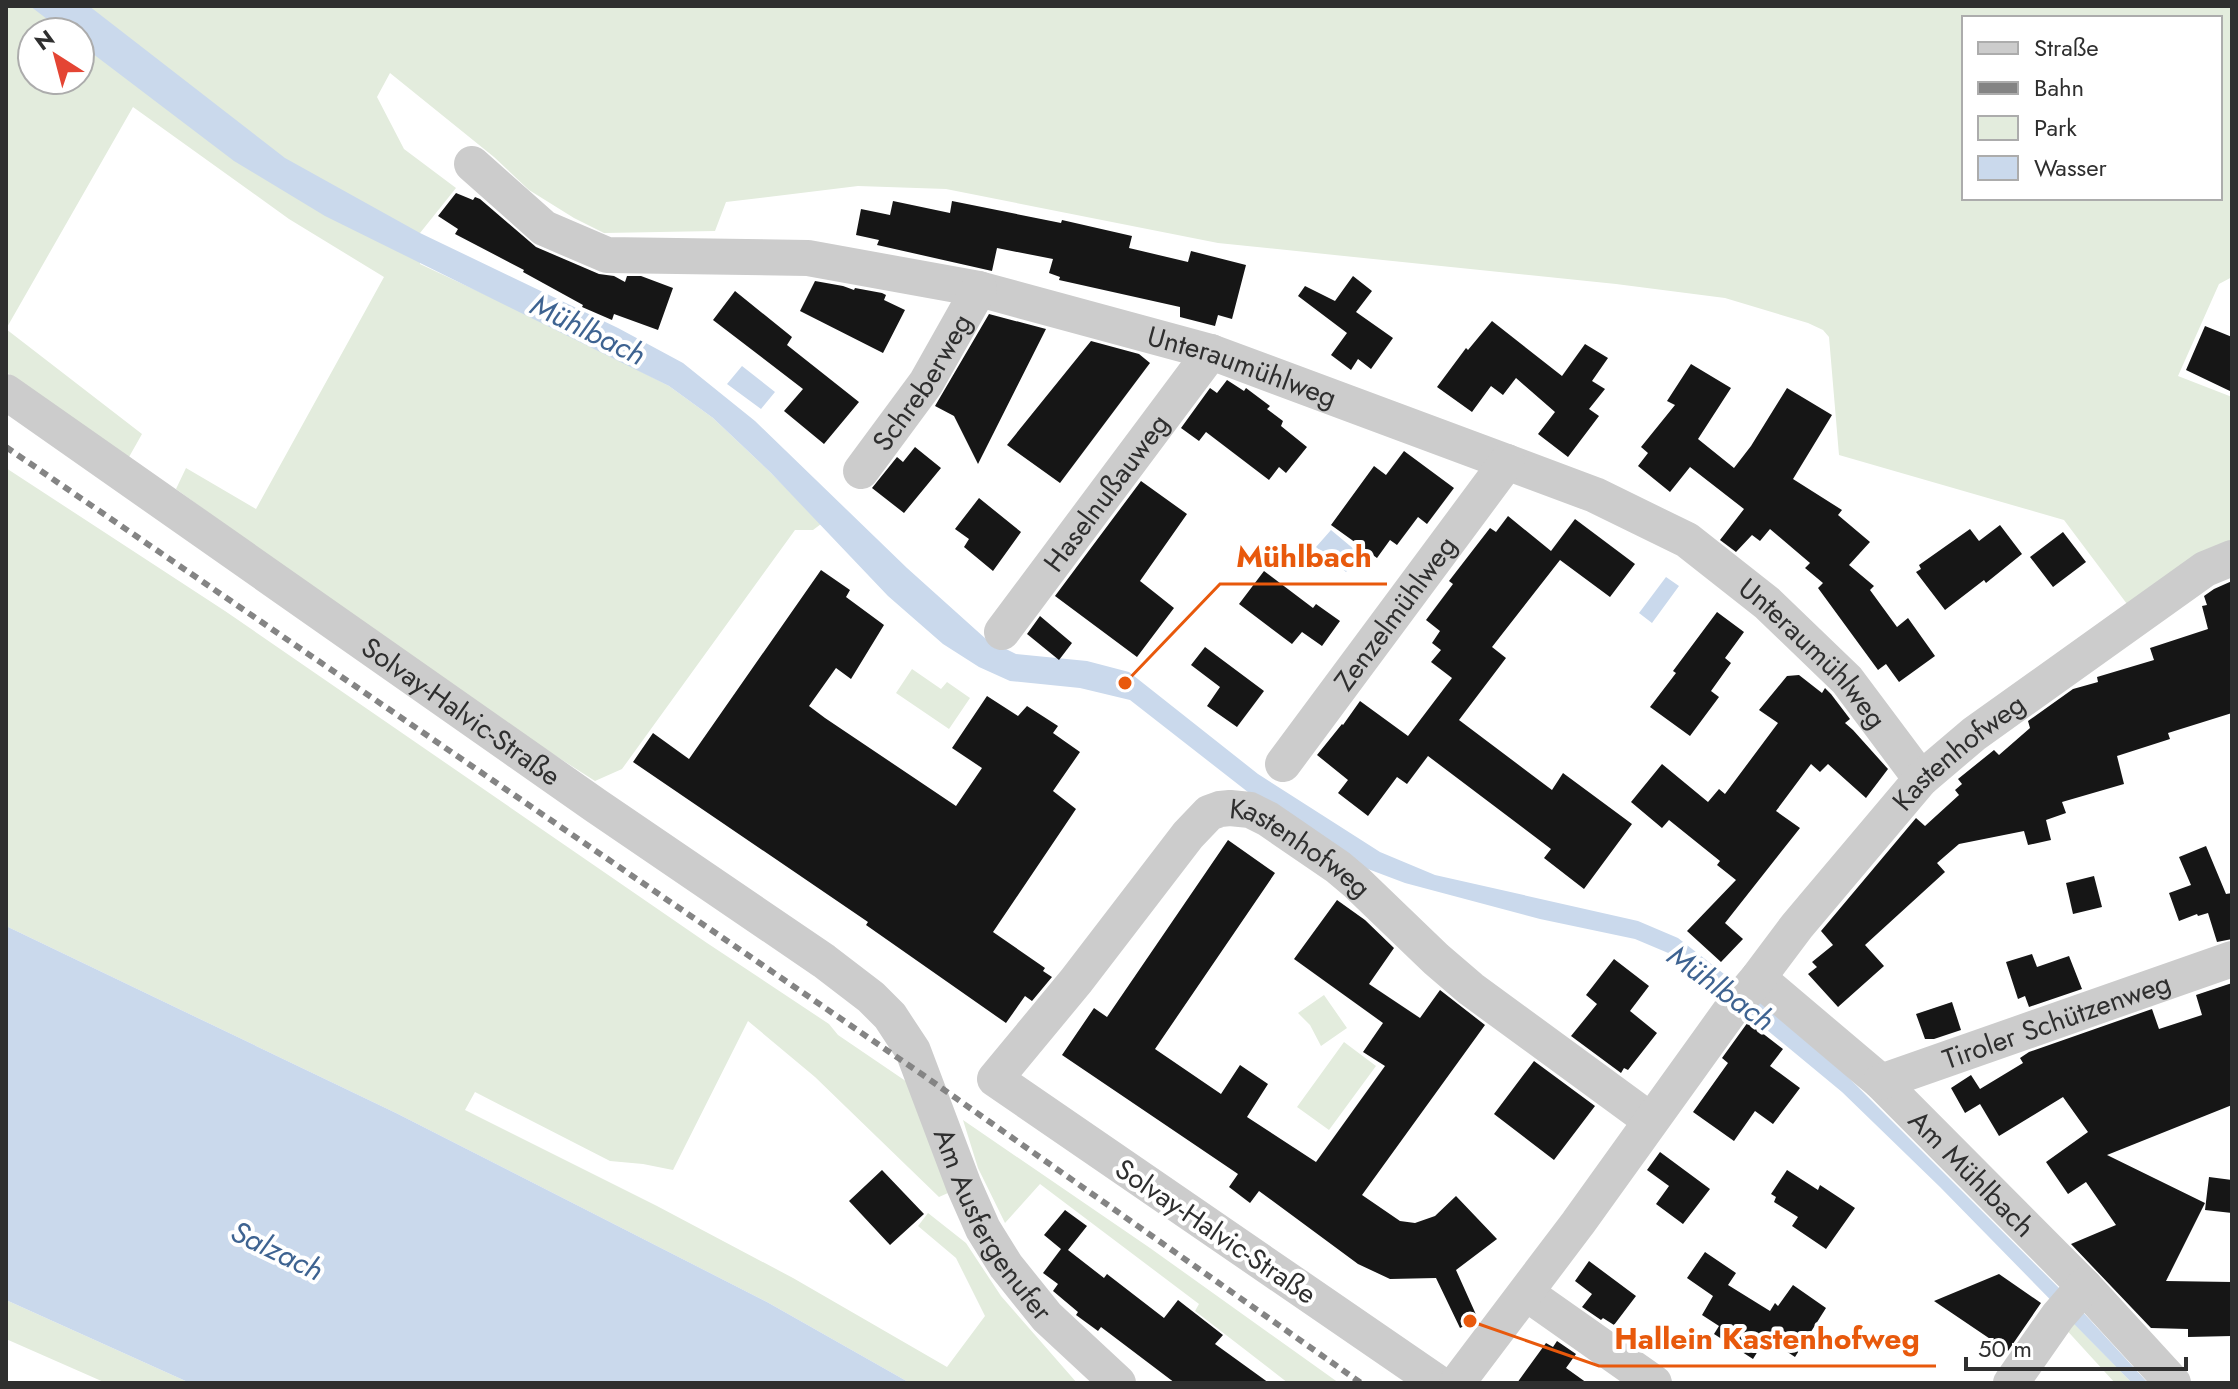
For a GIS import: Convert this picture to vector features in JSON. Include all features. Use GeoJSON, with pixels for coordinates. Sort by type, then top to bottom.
{"type":"FeatureCollection","features":[{"type":"Feature","properties":{"kind":"street","name":"Unteraumühlweg"},"geometry":{"type":"LineString","coordinates":[[472,164],[544,228],[607,255],[808,258],[979,289],[1211,352],[1595,495],[1687,540],[1767,603],[1847,680],[1921,779]]}},
{"type":"Feature","properties":{"kind":"street","name":"Schreberweg"},"geometry":{"type":"LineString","coordinates":[[861,471],[926,383],[979,289]]}},
{"type":"Feature","properties":{"kind":"street","name":"Haselnußauweg"},"geometry":{"type":"LineString","coordinates":[[1002,632],[1211,352]]}},
{"type":"Feature","properties":{"kind":"street","name":"Solvay-Halvic-Straße"},"geometry":{"type":"LineString","coordinates":[[6,392],[595,805],[824,961],[871,997],[907,1039]]}},
{"type":"Feature","properties":{"kind":"street","name":"Zenzelmühlweg"},"geometry":{"type":"LineString","coordinates":[[1283,764],[1507,462]]}},
{"type":"Feature","properties":{"kind":"street","name":"Kastenhofweg"},"geometry":{"type":"LineString","coordinates":[[1457,1383],[1797,926],[1921,779],[1974,734],[2192,578],[2232,558]]}},
{"type":"Feature","properties":{"kind":"street","name":"Kastenhofweg"},"geometry":{"type":"LineString","coordinates":[[995,1079],[1076,981],[1188,835],[1209,813],[1230,808],[1250,810],[1268,819],[1338,867],[1471,989],[1650,1120]]}},
{"type":"Feature","properties":{"kind":"street","name":"Tiroler Schützenweg"},"geometry":{"type":"LineString","coordinates":[[1881,1082],[2232,959]]}},
{"type":"Feature","properties":{"kind":"street","name":"Am Mühlbach"},"geometry":{"type":"LineString","coordinates":[[1746,993],[1881,1082],[2072,1300],[2173,1383]]}},
{"type":"Feature","properties":{"kind":"street","name":"Am Ausfergenufer"},"geometry":{"type":"LineString","coordinates":[[907,1039],[983,1229],[1006,1266],[1047,1317],[1118,1383]]}},
{"type":"Feature","properties":{"kind":"street","name":"Solvay-Halvic-Straße"},"geometry":{"type":"LineString","coordinates":[[995,1079],[1438,1383]]}},
{"type":"Feature","properties":{"kind":"street"},"geometry":{"type":"LineString","coordinates":[[1526,1293],[1654,1383]]}},
{"type":"Feature","properties":{"kind":"street"},"geometry":{"type":"LineString","coordinates":[[2011,1383],[2072,1300]]}},
{"type":"Feature","properties":{"kind":"green space"},"geometry":{"type":"Polygon","coordinates":[[[6,6],[2232,6],[2232,277],[2219,284],[2178,376],[2232,397],[2232,542],[2127,604],[2064,520],[1839,455],[1829,337],[1823,330],[1808,323],[1725,298],[1218,243],[946,189],[858,186],[726,202],[715,231],[604,233],[529,190],[494,157],[390,73],[377,97],[404,149],[456,188],[420,233],[420,264],[550,325],[669,386],[713,418],[821,524],[813,530],[795,530],[622,769],[595,781],[445,685],[176,489],[186,468],[256,509],[384,277],[289,219],[133,107],[6,329],[6,6]]]}},
{"type":"Feature","properties":{"kind":"green space"},"geometry":{"type":"Polygon","coordinates":[[[6,329],[142,434],[129,457],[6,372],[6,329]]]}},
{"type":"Feature","properties":{"kind":"green space"},"geometry":{"type":"Polygon","coordinates":[[[6,468],[225,611],[829,1024],[838,1035],[913,1086],[948,1193],[939,1197],[815,1077],[748,1021],[673,1170],[610,1161],[475,1092],[465,1110],[793,1278],[947,1367],[985,1316],[956,1258],[918,1226],[928,1213],[966,1243],[1001,1296],[1077,1383],[910,1383],[767,1302],[396,1113],[6,926],[6,468]]]}},
{"type":"Feature","properties":{"kind":"green space"},"geometry":{"type":"Polygon","coordinates":[[[912,669],[941,689],[947,682],[970,698],[949,729],[896,693],[912,669]]]}},
{"type":"Feature","properties":{"kind":"green space"},"geometry":{"type":"Polygon","coordinates":[[[1324,995],[1347,1028],[1321,1046],[1310,1025],[1298,1013],[1324,995]]]}},
{"type":"Feature","properties":{"kind":"green space"},"geometry":{"type":"Polygon","coordinates":[[[1344,1042],[1376,1066],[1329,1130],[1297,1107],[1344,1042]]]}},
{"type":"Feature","properties":{"kind":"green space"},"geometry":{"type":"Polygon","coordinates":[[[963,1120],[1339,1383],[1288,1383],[1195,1311],[1199,1304],[1040,1184],[1005,1223],[978,1168],[963,1120]]]}},
{"type":"Feature","properties":{"kind":"green space"},"geometry":{"type":"Polygon","coordinates":[[[6,1300],[190,1383],[106,1383],[6,1339],[6,1300]]]}},
{"type":"Feature","properties":{"kind":"green space"},"geometry":{"type":"Polygon","coordinates":[[[2070,1319],[2132,1383],[2115,1383],[2062,1325],[2070,1319]]]}},
{"type":"Feature","properties":{"kind":"water"},"geometry":{"type":"Polygon","coordinates":[[[30,6],[89,6],[285,158],[420,233],[618,328],[683,363],[755,421],[907,568],[986,639],[1016,654],[1087,661],[1129,672],[1258,774],[1380,852],[1435,875],[1638,921],[1678,938],[1839,1068],[2081,1310],[2148,1383],[2132,1383],[1842,1092],[1673,955],[1635,939],[1540,919],[1405,883],[1360,866],[1253,796],[1130,700],[1080,688],[1010,681],[979,667],[943,644],[888,596],[771,473],[713,418],[669,386],[325,216],[234,161],[96,56],[96,16],[43,16],[30,6]]]}},
{"type":"Feature","properties":{"kind":"water"},"geometry":{"type":"Polygon","coordinates":[[[742,366],[775,392],[761,409],[727,384],[742,366]]]}},
{"type":"Feature","properties":{"kind":"water"},"geometry":{"type":"Polygon","coordinates":[[[1331,530],[1361,555],[1346,572],[1316,547],[1331,530]]]}},
{"type":"Feature","properties":{"kind":"water"},"geometry":{"type":"Polygon","coordinates":[[[1666,577],[1679,586],[1652,623],[1639,613],[1666,577]]]}},
{"type":"Feature","properties":{"kind":"water","name":"Salzach"},"geometry":{"type":"Polygon","coordinates":[[[6,926],[396,1113],[767,1302],[910,1383],[190,1383],[6,1300],[6,926]]]}},
{"type":"Feature","properties":{"kind":"building"},"geometry":{"type":"Polygon","coordinates":[[[456,193],[473,200],[475,197],[480,199],[536,247],[625,282],[627,276],[641,276],[673,288],[658,330],[614,314],[612,320],[582,307],[524,270],[455,234],[458,229],[438,216],[456,193]]]}},
{"type":"Feature","properties":{"kind":"building"},"geometry":{"type":"Polygon","coordinates":[[[893,201],[950,213],[952,201],[1061,223],[1062,220],[1132,236],[1129,248],[1188,262],[1191,251],[1246,265],[1232,319],[1218,315],[1215,326],[1180,317],[1180,307],[1059,280],[1060,277],[1049,273],[1053,259],[997,248],[992,271],[877,245],[879,240],[856,235],[861,209],[890,215],[893,201]]]}},
{"type":"Feature","properties":{"kind":"building"},"geometry":{"type":"Polygon","coordinates":[[[1353,276],[1372,291],[1356,312],[1393,338],[1371,369],[1358,359],[1351,370],[1331,355],[1347,333],[1298,296],[1305,286],[1335,301],[1353,276]]]}},
{"type":"Feature","properties":{"kind":"building"},"geometry":{"type":"Polygon","coordinates":[[[815,281],[882,293],[886,295],[884,300],[905,310],[883,353],[800,311],[815,281]]]}},
{"type":"Feature","properties":{"kind":"building"},"geometry":{"type":"Polygon","coordinates":[[[735,291],[792,337],[787,345],[859,402],[824,444],[784,411],[803,389],[713,320],[735,291]]]}},
{"type":"Feature","properties":{"kind":"building"},"geometry":{"type":"Polygon","coordinates":[[[989,314],[1046,329],[978,464],[954,416],[935,406],[989,314]]]}},
{"type":"Feature","properties":{"kind":"building"},"geometry":{"type":"Polygon","coordinates":[[[1492,321],[1562,376],[1585,344],[1608,358],[1592,381],[1605,389],[1589,409],[1599,416],[1568,457],[1538,434],[1555,412],[1516,378],[1503,395],[1491,386],[1472,412],[1437,387],[1466,348],[1468,350],[1492,321]]]}},
{"type":"Feature","properties":{"kind":"building"},"geometry":{"type":"Polygon","coordinates":[[[2205,326],[2232,337],[2232,392],[2186,370],[2205,326]]]}},
{"type":"Feature","properties":{"kind":"building"},"geometry":{"type":"Polygon","coordinates":[[[1091,341],[1139,354],[1150,363],[1060,483],[1007,445],[1091,341]]]}},
{"type":"Feature","properties":{"kind":"building"},"geometry":{"type":"Polygon","coordinates":[[[1691,364],[1731,388],[1698,439],[1734,468],[1787,388],[1832,415],[1793,479],[1842,510],[1838,515],[1870,542],[1849,565],[1874,586],[1870,590],[1897,627],[1908,618],[1935,656],[1899,682],[1886,664],[1878,670],[1818,588],[1823,583],[1805,568],[1810,563],[1770,529],[1760,541],[1752,535],[1736,552],[1720,540],[1744,509],[1690,467],[1670,492],[1638,466],[1648,453],[1641,447],[1675,405],[1667,401],[1691,364]]]}},
{"type":"Feature","properties":{"kind":"building"},"geometry":{"type":"Polygon","coordinates":[[[1227,380],[1244,391],[1246,388],[1270,406],[1267,409],[1283,421],[1281,426],[1307,447],[1286,473],[1279,467],[1269,480],[1206,432],[1199,441],[1181,428],[1210,388],[1217,393],[1227,380]]]}},
{"type":"Feature","properties":{"kind":"building"},"geometry":{"type":"Polygon","coordinates":[[[915,447],[941,468],[904,513],[872,488],[897,457],[903,462],[915,447]]]}},
{"type":"Feature","properties":{"kind":"building"},"geometry":{"type":"Polygon","coordinates":[[[1404,451],[1454,488],[1427,524],[1418,517],[1397,545],[1390,540],[1377,558],[1331,525],[1374,466],[1386,475],[1404,451]]]}},
{"type":"Feature","properties":{"kind":"building"},"geometry":{"type":"Polygon","coordinates":[[[1141,481],[1187,514],[1140,581],[1174,608],[1137,657],[1055,596],[1141,481]]]}},
{"type":"Feature","properties":{"kind":"building"},"geometry":{"type":"Polygon","coordinates":[[[979,498],[1021,532],[993,571],[964,547],[969,539],[955,529],[979,498]]]}},
{"type":"Feature","properties":{"kind":"building"},"geometry":{"type":"Polygon","coordinates":[[[1508,516],[1551,551],[1575,519],[1635,564],[1610,597],[1560,560],[1492,647],[1506,658],[1459,720],[1552,790],[1563,773],[1632,824],[1584,889],[1544,858],[1551,849],[1428,756],[1407,784],[1397,777],[1368,816],[1338,793],[1348,780],[1317,755],[1360,701],[1408,736],[1452,678],[1431,662],[1441,650],[1432,643],[1440,631],[1426,620],[1453,584],[1449,581],[1490,528],[1496,532],[1508,516]]]}},
{"type":"Feature","properties":{"kind":"building"},"geometry":{"type":"Polygon","coordinates":[[[2000,525],[2022,554],[1945,610],[1916,572],[1921,569],[1919,565],[1970,529],[1979,541],[2000,525]]]}},
{"type":"Feature","properties":{"kind":"building"},"geometry":{"type":"Polygon","coordinates":[[[2063,532],[2086,562],[2053,587],[2030,557],[2063,532]]]}},
{"type":"Feature","properties":{"kind":"building"},"geometry":{"type":"Polygon","coordinates":[[[821,570],[850,590],[846,597],[884,625],[851,679],[836,668],[809,706],[825,718],[956,806],[982,768],[952,748],[987,696],[1018,716],[1027,706],[1058,726],[1053,733],[1080,752],[1053,791],[1076,809],[993,932],[1045,968],[1043,971],[1052,977],[1032,1001],[1025,996],[1006,1023],[866,925],[868,922],[633,762],[653,733],[689,759],[821,570]]]}},
{"type":"Feature","properties":{"kind":"building"},"geometry":{"type":"Polygon","coordinates":[[[1264,571],[1313,608],[1316,604],[1340,621],[1322,646],[1302,632],[1292,644],[1239,604],[1264,571]]]}},
{"type":"Feature","properties":{"kind":"building"},"geometry":{"type":"Polygon","coordinates":[[[2232,581],[2232,713],[2168,733],[2170,739],[2117,756],[2124,784],[2062,802],[2066,813],[2046,820],[2051,840],[2028,845],[2024,831],[1959,844],[1937,863],[1945,872],[1865,945],[1884,966],[1838,1007],[1808,974],[1817,967],[1812,962],[1833,945],[1821,931],[1916,818],[1925,826],[1959,795],[1955,790],[1962,784],[1958,779],[1994,750],[1999,755],[2030,728],[2028,721],[2073,689],[2098,682],[2097,677],[2154,660],[2150,648],[2208,629],[2202,606],[2207,605],[2204,596],[2232,581]]]}},
{"type":"Feature","properties":{"kind":"building"},"geometry":{"type":"Polygon","coordinates":[[[1717,612],[1744,632],[1725,658],[1731,663],[1711,691],[1719,697],[1690,736],[1650,707],[1717,612]]]}},
{"type":"Feature","properties":{"kind":"building"},"geometry":{"type":"Polygon","coordinates":[[[1040,616],[1072,643],[1059,660],[1027,634],[1040,616]]]}},
{"type":"Feature","properties":{"kind":"building"},"geometry":{"type":"Polygon","coordinates":[[[1205,647],[1264,691],[1237,727],[1207,706],[1220,687],[1191,665],[1205,647]]]}},
{"type":"Feature","properties":{"kind":"building"},"geometry":{"type":"Polygon","coordinates":[[[1799,675],[1822,693],[1825,688],[1831,694],[1850,719],[1845,723],[1888,769],[1866,798],[1828,764],[1820,772],[1811,764],[1776,811],[1800,828],[1725,923],[1743,939],[1721,962],[1687,931],[1736,880],[1717,865],[1720,861],[1669,820],[1662,828],[1631,802],[1662,764],[1708,802],[1719,789],[1725,794],[1778,723],[1759,710],[1787,676],[1799,675]]]}},
{"type":"Feature","properties":{"kind":"building"},"geometry":{"type":"Polygon","coordinates":[[[1228,840],[1275,873],[1155,1049],[1221,1094],[1240,1065],[1268,1084],[1247,1117],[1316,1162],[1385,1066],[1363,1052],[1383,1023],[1294,959],[1337,900],[1365,920],[1394,948],[1369,984],[1420,1018],[1440,990],[1485,1025],[1362,1195],[1400,1221],[1415,1223],[1435,1216],[1456,1196],[1497,1239],[1456,1270],[1478,1319],[1460,1328],[1436,1278],[1390,1279],[1358,1264],[1259,1191],[1250,1203],[1229,1187],[1238,1174],[1062,1055],[1094,1008],[1107,1017],[1228,840]]]}},
{"type":"Feature","properties":{"kind":"building"},"geometry":{"type":"Polygon","coordinates":[[[2206,846],[2226,894],[2232,893],[2232,939],[2217,942],[2208,913],[2179,921],[2169,893],[2191,885],[2179,857],[2206,846]]]}},
{"type":"Feature","properties":{"kind":"building"},"geometry":{"type":"Polygon","coordinates":[[[2094,876],[2102,907],[2073,914],[2066,883],[2094,876]]]}},
{"type":"Feature","properties":{"kind":"building"},"geometry":{"type":"Polygon","coordinates":[[[2032,954],[2037,967],[2069,956],[2082,989],[2029,1007],[2025,996],[2018,999],[2006,962],[2032,954]]]}},
{"type":"Feature","properties":{"kind":"building"},"geometry":{"type":"Polygon","coordinates":[[[1614,959],[1649,986],[1630,1011],[1657,1033],[1628,1070],[1624,1068],[1621,1073],[1571,1036],[1597,1004],[1586,995],[1614,959]]]}},
{"type":"Feature","properties":{"kind":"building"},"geometry":{"type":"Polygon","coordinates":[[[2232,983],[2232,1105],[2107,1155],[2205,1203],[2166,1281],[2232,1282],[2232,1336],[2188,1337],[2188,1329],[2151,1328],[2071,1244],[2116,1225],[2086,1182],[2068,1194],[2046,1162],[2088,1132],[2063,1097],[1999,1136],[1980,1104],[1965,1113],[1951,1088],[1971,1075],[1980,1089],[2023,1063],[2020,1058],[2029,1052],[2152,1009],[2159,1029],[2202,1015],[2196,995],[2232,983]]]}},
{"type":"Feature","properties":{"kind":"building"},"geometry":{"type":"Polygon","coordinates":[[[1952,1002],[1961,1030],[1925,1039],[1916,1014],[1952,1002]]]}},
{"type":"Feature","properties":{"kind":"building"},"geometry":{"type":"Polygon","coordinates":[[[1748,1022],[1783,1049],[1770,1066],[1800,1088],[1773,1124],[1755,1111],[1734,1141],[1693,1112],[1728,1063],[1722,1058],[1748,1022]]]}},
{"type":"Feature","properties":{"kind":"building"},"geometry":{"type":"Polygon","coordinates":[[[1534,1061],[1595,1106],[1554,1160],[1494,1114],[1534,1061]]]}},
{"type":"Feature","properties":{"kind":"building"},"geometry":{"type":"Polygon","coordinates":[[[1660,1152],[1710,1189],[1683,1224],[1656,1204],[1669,1186],[1647,1170],[1660,1152]]]}},
{"type":"Feature","properties":{"kind":"building"},"geometry":{"type":"Polygon","coordinates":[[[882,1170],[924,1214],[890,1245],[849,1201],[882,1170]]]}},
{"type":"Feature","properties":{"kind":"building"},"geometry":{"type":"Polygon","coordinates":[[[1787,1170],[1818,1190],[1820,1185],[1855,1208],[1826,1249],[1792,1226],[1798,1217],[1774,1202],[1776,1197],[1771,1194],[1787,1170]]]}},
{"type":"Feature","properties":{"kind":"building"},"geometry":{"type":"Polygon","coordinates":[[[2209,1177],[2232,1180],[2232,1213],[2205,1210],[2209,1177]]]}},
{"type":"Feature","properties":{"kind":"building"},"geometry":{"type":"Polygon","coordinates":[[[1065,1210],[1087,1226],[1068,1250],[1104,1278],[1107,1274],[1164,1318],[1178,1300],[1223,1335],[1215,1344],[1269,1383],[1175,1383],[1101,1327],[1098,1331],[1076,1315],[1078,1312],[1053,1291],[1058,1284],[1043,1273],[1061,1249],[1044,1235],[1065,1210]]]}},
{"type":"Feature","properties":{"kind":"building"},"geometry":{"type":"Polygon","coordinates":[[[1705,1252],[1736,1273],[1728,1285],[1770,1311],[1775,1303],[1778,1306],[1793,1285],[1826,1308],[1795,1357],[1766,1338],[1753,1359],[1714,1334],[1719,1326],[1702,1315],[1713,1296],[1687,1278],[1705,1252]]]}},
{"type":"Feature","properties":{"kind":"building"},"geometry":{"type":"Polygon","coordinates":[[[1589,1261],[1636,1296],[1614,1325],[1582,1307],[1592,1294],[1575,1281],[1589,1261]]]}},
{"type":"Feature","properties":{"kind":"building"},"geometry":{"type":"Polygon","coordinates":[[[1999,1274],[2041,1303],[2008,1351],[1934,1301],[1999,1274]]]}},
{"type":"Feature","properties":{"kind":"building"},"geometry":{"type":"Polygon","coordinates":[[[1557,1341],[1576,1354],[1566,1368],[1587,1383],[1517,1383],[1546,1343],[1553,1347],[1557,1341]]]}},
{"type":"Feature","properties":{"kind":"railway"},"geometry":{"type":"LineString","coordinates":[[6,447],[923,1075],[1361,1383]]}},
{"type":"Feature","properties":{"kind":"place","name":"Mühlbach"},"geometry":{"type":"Point","coordinates":[1125,683]}},
{"type":"Feature","properties":{"kind":"place","name":"Hallein Kastenhofweg"},"geometry":{"type":"Point","coordinates":[1470,1321]}}]}
